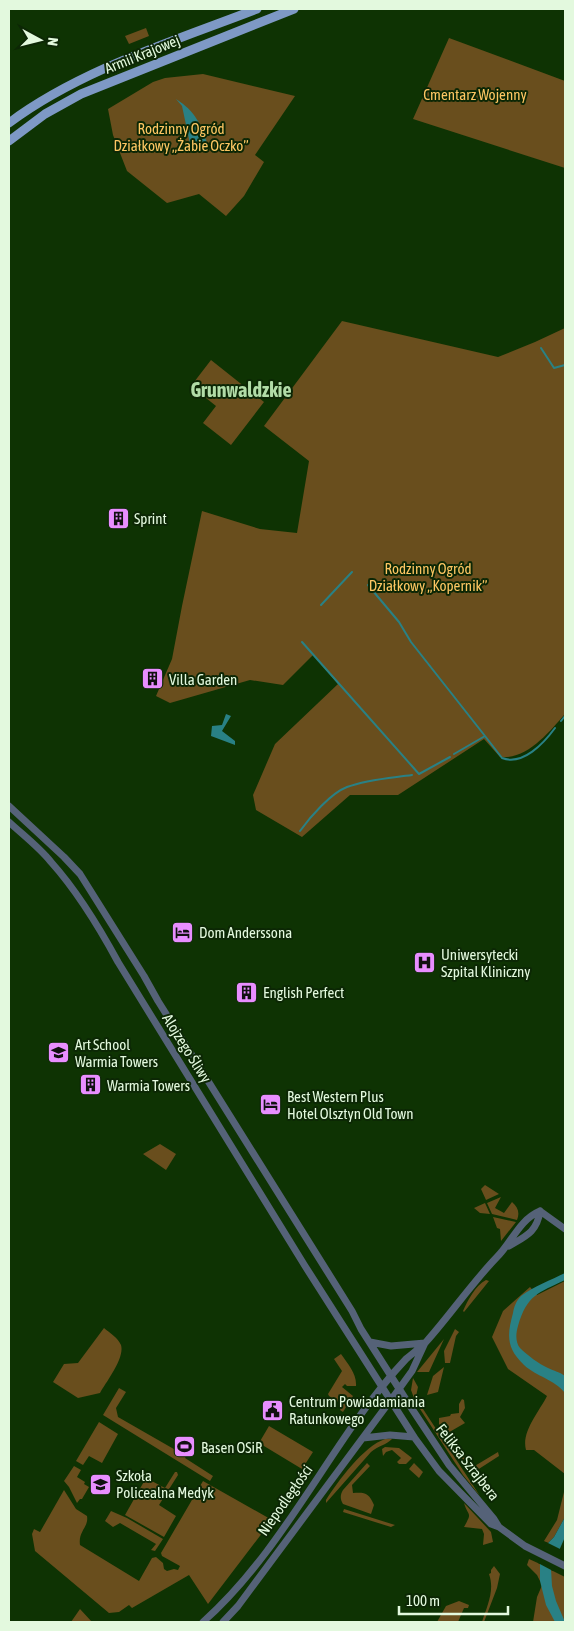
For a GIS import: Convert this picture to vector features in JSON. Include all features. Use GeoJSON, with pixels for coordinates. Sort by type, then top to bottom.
{"type":"FeatureCollection","features":[{"type":"Feature","properties":{"kind":"main road","name":"Armii Krajowej"},"geometry":{"type":"LineString","coordinates":[[9,123],[54,92],[113,65],[257,9]]}},
{"type":"Feature","properties":{"kind":"main road","name":"Armii Krajowej"},"geometry":{"type":"LineString","coordinates":[[10,138],[45,114],[87,91],[294,9]]}},
{"type":"Feature","properties":{"kind":"main road"},"geometry":{"type":"LineString","coordinates":[[9,123],[10,138]]}},
{"type":"Feature","properties":{"kind":"street","name":"Alojzego Śliwy"},"geometry":{"type":"LineString","coordinates":[[9,806],[64,856],[80,874],[392,1377]]}},
{"type":"Feature","properties":{"kind":"street","name":"Alojzego Śliwy"},"geometry":{"type":"LineString","coordinates":[[9,822],[50,860],[85,906],[305,1266],[382,1388]]}},
{"type":"Feature","properties":{"kind":"street"},"geometry":{"type":"LineString","coordinates":[[268,1204],[273,1187]]}},
{"type":"Feature","properties":{"kind":"street"},"geometry":{"type":"LineString","coordinates":[[370,1342],[391,1346],[426,1343],[469,1288],[506,1248],[523,1222],[531,1215],[540,1211]]}},
{"type":"Feature","properties":{"kind":"street"},"geometry":{"type":"LineString","coordinates":[[540,1211],[565,1229]]}},
{"type":"Feature","properties":{"kind":"street"},"geometry":{"type":"LineString","coordinates":[[506,1248],[533,1231],[540,1211]]}},
{"type":"Feature","properties":{"kind":"street","name":"Niepodległości"},"geometry":{"type":"LineString","coordinates":[[202,1622],[235,1590],[263,1554],[360,1415],[406,1359],[426,1343]]}},
{"type":"Feature","properties":{"kind":"street","name":"Niepodległości"},"geometry":{"type":"LineString","coordinates":[[223,1622],[238,1606],[399,1389],[412,1371],[426,1343]]}},
{"type":"Feature","properties":{"kind":"street","name":"Feliksa Szrajbera"},"geometry":{"type":"LineString","coordinates":[[392,1377],[449,1465],[499,1527],[509,1536],[563,1565]]}},
{"type":"Feature","properties":{"kind":"street","name":"Feliksa Szrajbera"},"geometry":{"type":"LineString","coordinates":[[382,1388],[439,1471],[490,1524],[499,1527]]}},
{"type":"Feature","properties":{"kind":"street"},"geometry":{"type":"LineString","coordinates":[[363,1438],[390,1435],[414,1437]]}},
{"type":"Feature","properties":{"kind":"green space"},"geometry":{"type":"Polygon","coordinates":[[[146,28],[149,36],[129,44],[125,36],[146,28]]]}},
{"type":"Feature","properties":{"kind":"green space","name":"Cmentarz Wojenny"},"geometry":{"type":"Polygon","coordinates":[[[449,38],[565,81],[565,168],[413,119],[449,38]]]}},
{"type":"Feature","properties":{"kind":"green space","name":"Rodzinny Ogród Działkowy „Żabie Oczko”"},"geometry":{"type":"Polygon","coordinates":[[[203,74],[295,96],[255,155],[264,162],[244,196],[226,216],[199,194],[167,203],[127,171],[113,135],[108,109],[153,82],[165,78],[203,74]]]}},
{"type":"Feature","properties":{"kind":"green space","name":"Rodzinny Ogród Działkowy „Kopernik”"},"geometry":{"type":"Polygon","coordinates":[[[342,321],[498,357],[565,328],[565,714],[537,743],[519,754],[510,757],[500,757],[484,739],[398,795],[350,795],[302,837],[256,810],[253,795],[275,744],[338,684],[313,655],[283,685],[250,680],[170,703],[156,696],[172,659],[202,511],[260,529],[297,533],[309,461],[264,426],[342,321]]]}},
{"type":"Feature","properties":{"kind":"green space"},"geometry":{"type":"Polygon","coordinates":[[[211,360],[264,402],[231,445],[203,423],[216,406],[191,386],[211,360]]]}},
{"type":"Feature","properties":{"kind":"green space"},"geometry":{"type":"Polygon","coordinates":[[[160,1144],[176,1154],[166,1170],[143,1154],[160,1144]]]}},
{"type":"Feature","properties":{"kind":"green space"},"geometry":{"type":"Polygon","coordinates":[[[485,1185],[499,1194],[486,1200],[481,1189],[485,1185]]]}},
{"type":"Feature","properties":{"kind":"green space"},"geometry":{"type":"Polygon","coordinates":[[[501,1197],[495,1208],[504,1213],[512,1202],[518,1210],[517,1220],[492,1214],[487,1203],[501,1197]]]}},
{"type":"Feature","properties":{"kind":"green space"},"geometry":{"type":"Polygon","coordinates":[[[485,1203],[490,1214],[480,1213],[474,1208],[485,1203]]]}},
{"type":"Feature","properties":{"kind":"green space"},"geometry":{"type":"Polygon","coordinates":[[[493,1217],[516,1222],[501,1241],[500,1229],[497,1228],[493,1217]]]}},
{"type":"Feature","properties":{"kind":"green space"},"geometry":{"type":"Polygon","coordinates":[[[486,1280],[489,1281],[464,1312],[472,1294],[486,1280]]]}},
{"type":"Feature","properties":{"kind":"green space"},"geometry":{"type":"Polygon","coordinates":[[[565,1281],[565,1474],[534,1450],[526,1450],[525,1443],[528,1429],[547,1396],[508,1369],[492,1337],[503,1311],[530,1287],[537,1295],[565,1281]]]}},
{"type":"Feature","properties":{"kind":"green space"},"geometry":{"type":"Polygon","coordinates":[[[104,1328],[120,1342],[120,1356],[100,1393],[78,1398],[53,1382],[64,1364],[78,1363],[104,1328]]]}},
{"type":"Feature","properties":{"kind":"green space"},"geometry":{"type":"Polygon","coordinates":[[[455,1329],[459,1332],[456,1336],[450,1363],[445,1363],[444,1351],[455,1329]]]}},
{"type":"Feature","properties":{"kind":"green space"},"geometry":{"type":"Polygon","coordinates":[[[444,1339],[429,1372],[417,1372],[444,1339]]]}},
{"type":"Feature","properties":{"kind":"green space"},"geometry":{"type":"Polygon","coordinates":[[[341,1354],[352,1369],[356,1382],[356,1386],[347,1386],[345,1384],[342,1387],[353,1396],[343,1412],[340,1410],[343,1405],[328,1394],[342,1371],[334,1359],[341,1354]]]}},
{"type":"Feature","properties":{"kind":"green space"},"geometry":{"type":"Polygon","coordinates":[[[444,1367],[438,1392],[427,1395],[433,1376],[444,1367]]]}},
{"type":"Feature","properties":{"kind":"green space"},"geometry":{"type":"Polygon","coordinates":[[[413,1378],[418,1387],[415,1401],[411,1390],[413,1378]]]}},
{"type":"Feature","properties":{"kind":"green space"},"geometry":{"type":"Polygon","coordinates":[[[119,1388],[126,1392],[116,1408],[118,1417],[186,1456],[185,1458],[213,1476],[210,1481],[103,1415],[119,1388]]]}},
{"type":"Feature","properties":{"kind":"green space"},"geometry":{"type":"Polygon","coordinates":[[[462,1399],[464,1400],[465,1408],[460,1417],[465,1423],[446,1434],[439,1424],[439,1418],[459,1413],[459,1404],[462,1399]]]}},
{"type":"Feature","properties":{"kind":"green space"},"geometry":{"type":"Polygon","coordinates":[[[420,1409],[423,1409],[480,1496],[463,1475],[420,1409]]]}},
{"type":"Feature","properties":{"kind":"green space"},"geometry":{"type":"Polygon","coordinates":[[[99,1422],[118,1434],[102,1463],[89,1456],[83,1465],[76,1461],[99,1422]]]}},
{"type":"Feature","properties":{"kind":"green space"},"geometry":{"type":"Polygon","coordinates":[[[269,1426],[313,1452],[302,1469],[259,1443],[269,1426]]]}},
{"type":"Feature","properties":{"kind":"green space"},"geometry":{"type":"Polygon","coordinates":[[[385,1439],[392,1439],[371,1452],[326,1503],[326,1500],[344,1474],[360,1456],[385,1439]]]}},
{"type":"Feature","properties":{"kind":"green space"},"geometry":{"type":"Polygon","coordinates":[[[385,1447],[399,1448],[412,1458],[406,1464],[399,1464],[397,1462],[401,1458],[392,1450],[386,1452],[383,1456],[382,1449],[385,1447]]]}},
{"type":"Feature","properties":{"kind":"green space"},"geometry":{"type":"Polygon","coordinates":[[[462,1449],[471,1465],[467,1468],[457,1452],[462,1449]]]}},
{"type":"Feature","properties":{"kind":"green space"},"geometry":{"type":"Polygon","coordinates":[[[498,1452],[499,1456],[471,1474],[468,1470],[498,1452]]]}},
{"type":"Feature","properties":{"kind":"green space"},"geometry":{"type":"Polygon","coordinates":[[[367,1463],[370,1466],[352,1485],[353,1493],[364,1493],[370,1498],[374,1505],[371,1514],[343,1504],[341,1500],[343,1490],[367,1463]]]}},
{"type":"Feature","properties":{"kind":"green space"},"geometry":{"type":"Polygon","coordinates":[[[414,1463],[423,1472],[419,1478],[409,1469],[414,1463]]]}},
{"type":"Feature","properties":{"kind":"green space"},"geometry":{"type":"Polygon","coordinates":[[[74,1466],[81,1470],[77,1477],[89,1487],[82,1499],[77,1503],[64,1481],[74,1466]]]}},
{"type":"Feature","properties":{"kind":"green space"},"geometry":{"type":"Polygon","coordinates":[[[175,1472],[178,1475],[159,1505],[176,1516],[164,1537],[125,1515],[146,1478],[165,1488],[175,1472]]]}},
{"type":"Feature","properties":{"kind":"green space"},"geometry":{"type":"Polygon","coordinates":[[[203,1481],[272,1520],[208,1604],[189,1575],[132,1608],[129,1605],[119,1612],[109,1613],[35,1551],[32,1534],[34,1529],[40,1532],[64,1490],[76,1509],[87,1516],[80,1545],[139,1581],[152,1558],[156,1557],[163,1563],[164,1569],[167,1571],[178,1570],[180,1566],[162,1556],[161,1553],[203,1481]]]}},
{"type":"Feature","properties":{"kind":"green space"},"geometry":{"type":"Polygon","coordinates":[[[565,1488],[565,1517],[554,1537],[548,1543],[544,1541],[557,1520],[565,1488]]]}},
{"type":"Feature","properties":{"kind":"green space"},"geometry":{"type":"Polygon","coordinates":[[[464,1503],[491,1532],[493,1542],[483,1545],[484,1534],[482,1529],[464,1527],[469,1514],[464,1503]]]}},
{"type":"Feature","properties":{"kind":"green space"},"geometry":{"type":"Polygon","coordinates":[[[344,1509],[395,1525],[391,1527],[343,1512],[344,1509]]]}},
{"type":"Feature","properties":{"kind":"green space"},"geometry":{"type":"Polygon","coordinates":[[[111,1511],[163,1539],[155,1551],[151,1550],[156,1544],[120,1523],[113,1527],[105,1521],[111,1511]]]}},
{"type":"Feature","properties":{"kind":"green space"},"geometry":{"type":"Polygon","coordinates":[[[529,1559],[540,1564],[540,1581],[527,1565],[529,1559]]]}},
{"type":"Feature","properties":{"kind":"green space"},"geometry":{"type":"Polygon","coordinates":[[[494,1566],[500,1574],[497,1588],[484,1622],[482,1622],[491,1592],[489,1574],[494,1566]]]}},
{"type":"Feature","properties":{"kind":"green space"},"geometry":{"type":"Polygon","coordinates":[[[549,1569],[565,1577],[565,1622],[533,1622],[537,1597],[549,1569]]]}},
{"type":"Feature","properties":{"kind":"green space"},"geometry":{"type":"Polygon","coordinates":[[[459,1601],[469,1605],[468,1608],[464,1608],[458,1622],[437,1622],[446,1606],[459,1601]]]}},
{"type":"Feature","properties":{"kind":"green space"},"geometry":{"type":"Polygon","coordinates":[[[80,1609],[92,1622],[71,1622],[80,1609]]]}},
{"type":"Feature","properties":{"kind":"water"},"geometry":{"type":"Polygon","coordinates":[[[176,99],[193,113],[197,119],[208,145],[207,148],[192,153],[182,106],[176,99]]]}},
{"type":"Feature","properties":{"kind":"water"},"geometry":{"type":"Polygon","coordinates":[[[226,714],[231,716],[222,731],[235,741],[235,745],[211,736],[212,726],[222,725],[226,714]]]}},
{"type":"Feature","properties":{"kind":"water"},"geometry":{"type":"Polygon","coordinates":[[[565,1273],[565,1280],[541,1292],[530,1301],[521,1316],[516,1337],[520,1348],[530,1356],[544,1366],[565,1376],[565,1393],[556,1384],[534,1372],[518,1359],[511,1347],[509,1335],[514,1309],[521,1296],[565,1273]]]}},
{"type":"Feature","properties":{"kind":"water"},"geometry":{"type":"Polygon","coordinates":[[[565,1517],[565,1537],[551,1569],[552,1586],[565,1622],[555,1622],[546,1605],[540,1581],[540,1564],[548,1543],[554,1537],[565,1517]]]}},
{"type":"Feature","properties":{"kind":"pier"},"geometry":{"type":"Polygon","coordinates":[[[546,1542],[562,1550],[553,1571],[538,1563],[546,1542]]]}},
{"type":"Feature","properties":{"kind":"waterway"},"geometry":{"type":"LineString","coordinates":[[541,348],[554,368],[565,365]]}},
{"type":"Feature","properties":{"kind":"waterway"},"geometry":{"type":"LineString","coordinates":[[321,605],[352,572]]}},
{"type":"Feature","properties":{"kind":"waterway"},"geometry":{"type":"LineString","coordinates":[[368,585],[399,622],[411,642],[485,736]]}},
{"type":"Feature","properties":{"kind":"waterway"},"geometry":{"type":"LineString","coordinates":[[302,642],[419,774],[450,757]]}},
{"type":"Feature","properties":{"kind":"waterway"},"geometry":{"type":"LineString","coordinates":[[561,721],[565,716]]}},
{"type":"Feature","properties":{"kind":"waterway"},"geometry":{"type":"LineString","coordinates":[[454,754],[485,736],[502,758],[518,759],[532,752],[555,728]]}},
{"type":"Feature","properties":{"kind":"waterway"},"geometry":{"type":"LineString","coordinates":[[300,831],[321,806],[341,790],[363,782],[412,775]]}},
{"type":"Feature","properties":{"kind":"place","name":"Sprint"},"geometry":{"type":"Point","coordinates":[118,518]}},
{"type":"Feature","properties":{"kind":"place","name":"Villa Garden"},"geometry":{"type":"Point","coordinates":[153,679]}},
{"type":"Feature","properties":{"kind":"place","name":"Dom Anderssona"},"geometry":{"type":"Point","coordinates":[183,932]}},
{"type":"Feature","properties":{"kind":"place","name":"Uniwersytecki Szpital Kliniczny"},"geometry":{"type":"Point","coordinates":[425,963]}},
{"type":"Feature","properties":{"kind":"place","name":"English Perfect"},"geometry":{"type":"Point","coordinates":[247,992]}},
{"type":"Feature","properties":{"kind":"place","name":"Art School Warmia Towers"},"geometry":{"type":"Point","coordinates":[59,1053]}},
{"type":"Feature","properties":{"kind":"place","name":"Warmia Towers"},"geometry":{"type":"Point","coordinates":[91,1085]}},
{"type":"Feature","properties":{"kind":"place","name":"Best Western Plus Hotel Olsztyn Old Town"},"geometry":{"type":"Point","coordinates":[271,1105]}},
{"type":"Feature","properties":{"kind":"place","name":"Centrum Powiadamiania Ratunkowego"},"geometry":{"type":"Point","coordinates":[273,1410]}},
{"type":"Feature","properties":{"kind":"place","name":"Basen OSiR"},"geometry":{"type":"Point","coordinates":[185,1447]}},
{"type":"Feature","properties":{"kind":"place","name":"Szkoła Policealna Medyk"},"geometry":{"type":"Point","coordinates":[100,1484]}},
{"type":"Feature","properties":{"kind":"district","name":"Grunwaldzkie"},"geometry":{"type":"Point","coordinates":[241,389]}}]}
